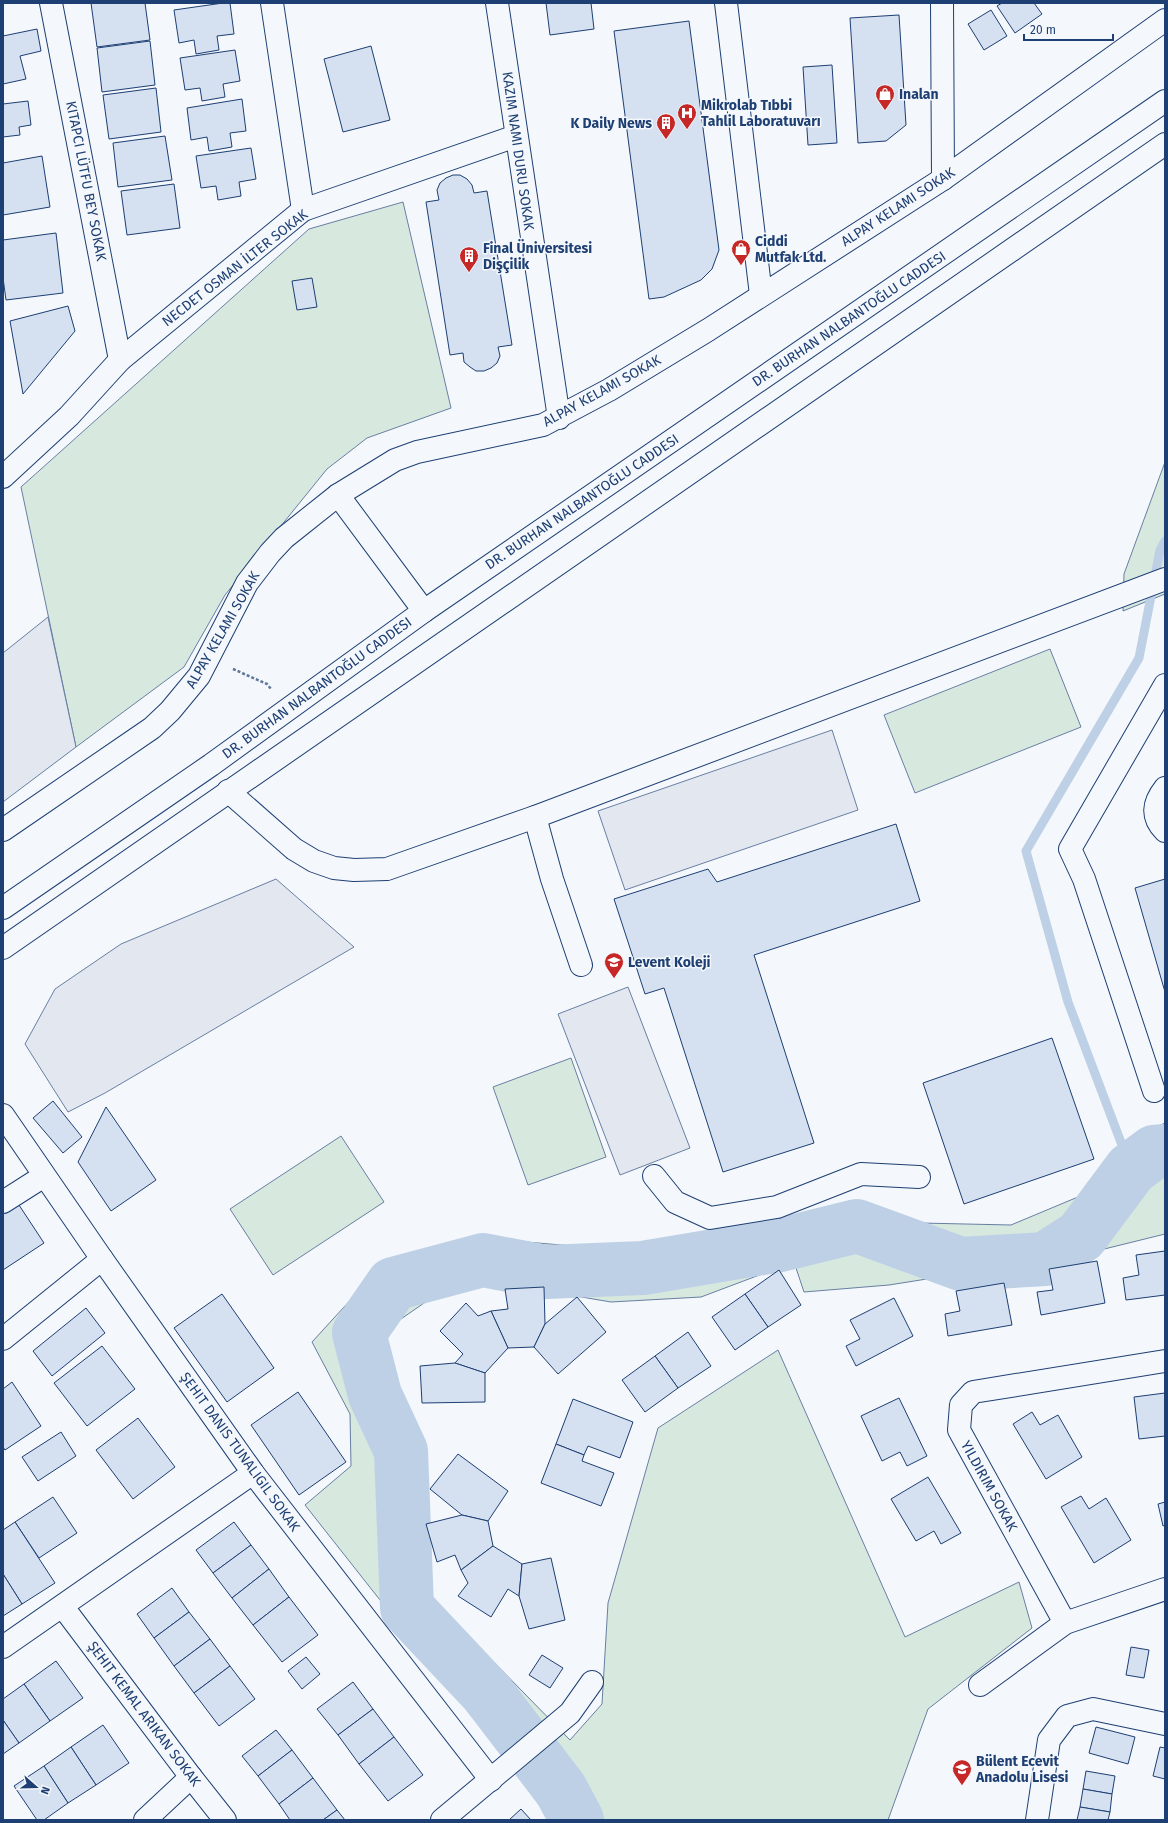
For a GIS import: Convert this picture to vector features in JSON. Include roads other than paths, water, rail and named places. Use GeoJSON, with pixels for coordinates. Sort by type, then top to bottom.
{"type":"FeatureCollection","features":[{"type":"Feature","properties":{"kind":"street","name":"KITAPCI LÜTFU BEY SOKAK"},"geometry":{"type":"LineString","coordinates":[[51,3],[120,360]]}},
{"type":"Feature","properties":{"kind":"street"},"geometry":{"type":"LineString","coordinates":[[272,3],[303,210]]}},
{"type":"Feature","properties":{"kind":"street"},"geometry":{"type":"LineString","coordinates":[[497,3],[559,418]]}},
{"type":"Feature","properties":{"kind":"street"},"geometry":{"type":"LineString","coordinates":[[726,3],[761,295]]}},
{"type":"Feature","properties":{"kind":"street"},"geometry":{"type":"LineString","coordinates":[[942,3],[943,179]]}},
{"type":"Feature","properties":{"kind":"street","name":"ALPAY KELAMI SOKAK"},"geometry":{"type":"LineString","coordinates":[[3,830],[152,728],[170,711],[187,692],[208,658],[248,583],[266,558],[284,538],[338,495],[395,460],[417,452],[542,426],[559,418],[708,330],[943,179],[1165,20]]}},
{"type":"Feature","properties":{"kind":"street","name":"DR. BURHAN NALBANTOĞLU CADDESI"},"geometry":{"type":"LineString","coordinates":[[3,908],[211,765],[424,611],[1165,101]]}},
{"type":"Feature","properties":{"kind":"street","name":"NECDET OSMAN İLTER SOKAK"},"geometry":{"type":"LineString","coordinates":[[3,477],[65,420],[120,360],[303,210],[516,136]]}},
{"type":"Feature","properties":{"kind":"street"},"geometry":{"type":"LineString","coordinates":[[3,948],[1165,144]]}},
{"type":"Feature","properties":{"kind":"street"},"geometry":{"type":"LineString","coordinates":[[338,495],[424,611]]}},
{"type":"Feature","properties":{"kind":"street"},"geometry":{"type":"LineString","coordinates":[[228,791],[294,849],[314,861],[334,868],[354,870],[387,869],[534,817],[1165,579]]}},
{"type":"Feature","properties":{"kind":"street"},"geometry":{"type":"LineString","coordinates":[[1154,1091],[1084,879],[1070,849],[1165,686]]}},
{"type":"Feature","properties":{"kind":"street"},"geometry":{"type":"LineString","coordinates":[[1165,788],[1155,805],[1156,818],[1165,832]]}},
{"type":"Feature","properties":{"kind":"street"},"geometry":{"type":"LineString","coordinates":[[534,817],[552,879],[582,965]]}},
{"type":"Feature","properties":{"kind":"street"},"geometry":{"type":"LineString","coordinates":[[3,1115],[102,1260],[253,1473],[498,1774]]}},
{"type":"Feature","properties":{"kind":"street"},"geometry":{"type":"LineString","coordinates":[[654,1176],[675,1202],[710,1218],[777,1207],[861,1174],[919,1176]]}},
{"type":"Feature","properties":{"kind":"street"},"geometry":{"type":"LineString","coordinates":[[3,1202],[44,1176]]}},
{"type":"Feature","properties":{"kind":"street"},"geometry":{"type":"LineString","coordinates":[[3,1339],[102,1260]]}},
{"type":"Feature","properties":{"kind":"street"},"geometry":{"type":"LineString","coordinates":[[1065,1623],[959,1430],[961,1405],[973,1392],[1165,1361]]}},
{"type":"Feature","properties":{"kind":"street"},"geometry":{"type":"LineString","coordinates":[[3,1647],[63,1607],[253,1473]]}},
{"type":"Feature","properties":{"kind":"street"},"geometry":{"type":"LineString","coordinates":[[980,1684],[1065,1623],[1165,1589]]}},
{"type":"Feature","properties":{"kind":"street"},"geometry":{"type":"LineString","coordinates":[[63,1607],[225,1820]]}},
{"type":"Feature","properties":{"kind":"street"},"geometry":{"type":"LineString","coordinates":[[442,1820],[570,1713],[592,1682]]}},
{"type":"Feature","properties":{"kind":"street"},"geometry":{"type":"LineString","coordinates":[[1037,1820],[1049,1740],[1067,1716],[1093,1709],[1165,1724]]}},
{"type":"Feature","properties":{"kind":"street"},"geometry":{"type":"LineString","coordinates":[[144,1820],[191,1777]]}},
{"type":"Feature","properties":{"kind":"waterway"},"geometry":{"type":"LineString","coordinates":[[1131,1169],[1068,1002],[1026,851],[1139,658],[1160,550],[1165,541]]}},
{"type":"Feature","properties":{"kind":"waterway"},"geometry":{"type":"LineString","coordinates":[[577,1820],[561,1790],[487,1693],[407,1608],[401,1451],[375,1395],[359,1333],[393,1284],[483,1260],[546,1272],[643,1268],[780,1245],[857,1226],[961,1264],[1045,1259],[1081,1236],[1131,1169],[1154,1152],[1165,1151]]}},
{"type":"Feature","properties":{"kind":"place","name":"Inalan"},"geometry":{"type":"Point","coordinates":[885,111]}},
{"type":"Feature","properties":{"kind":"place","name":"Mikrolab Tıbbi Tahlil Laboratuvarı"},"geometry":{"type":"Point","coordinates":[687,130]}},
{"type":"Feature","properties":{"kind":"place","name":"K Daily News"},"geometry":{"type":"Point","coordinates":[666,140]}},
{"type":"Feature","properties":{"kind":"place","name":"Ciddi Mutfak Ltd."},"geometry":{"type":"Point","coordinates":[741,266]}},
{"type":"Feature","properties":{"kind":"place","name":"Final Üniversitesi Dişçilik"},"geometry":{"type":"Point","coordinates":[469,273]}},
{"type":"Feature","properties":{"kind":"place","name":"Levent Koleji"},"geometry":{"type":"Point","coordinates":[614,979]}},
{"type":"Feature","properties":{"kind":"place","name":"Bülent Ecevit Anadolu Lisesi"},"geometry":{"type":"Point","coordinates":[962,1786]}}]}
